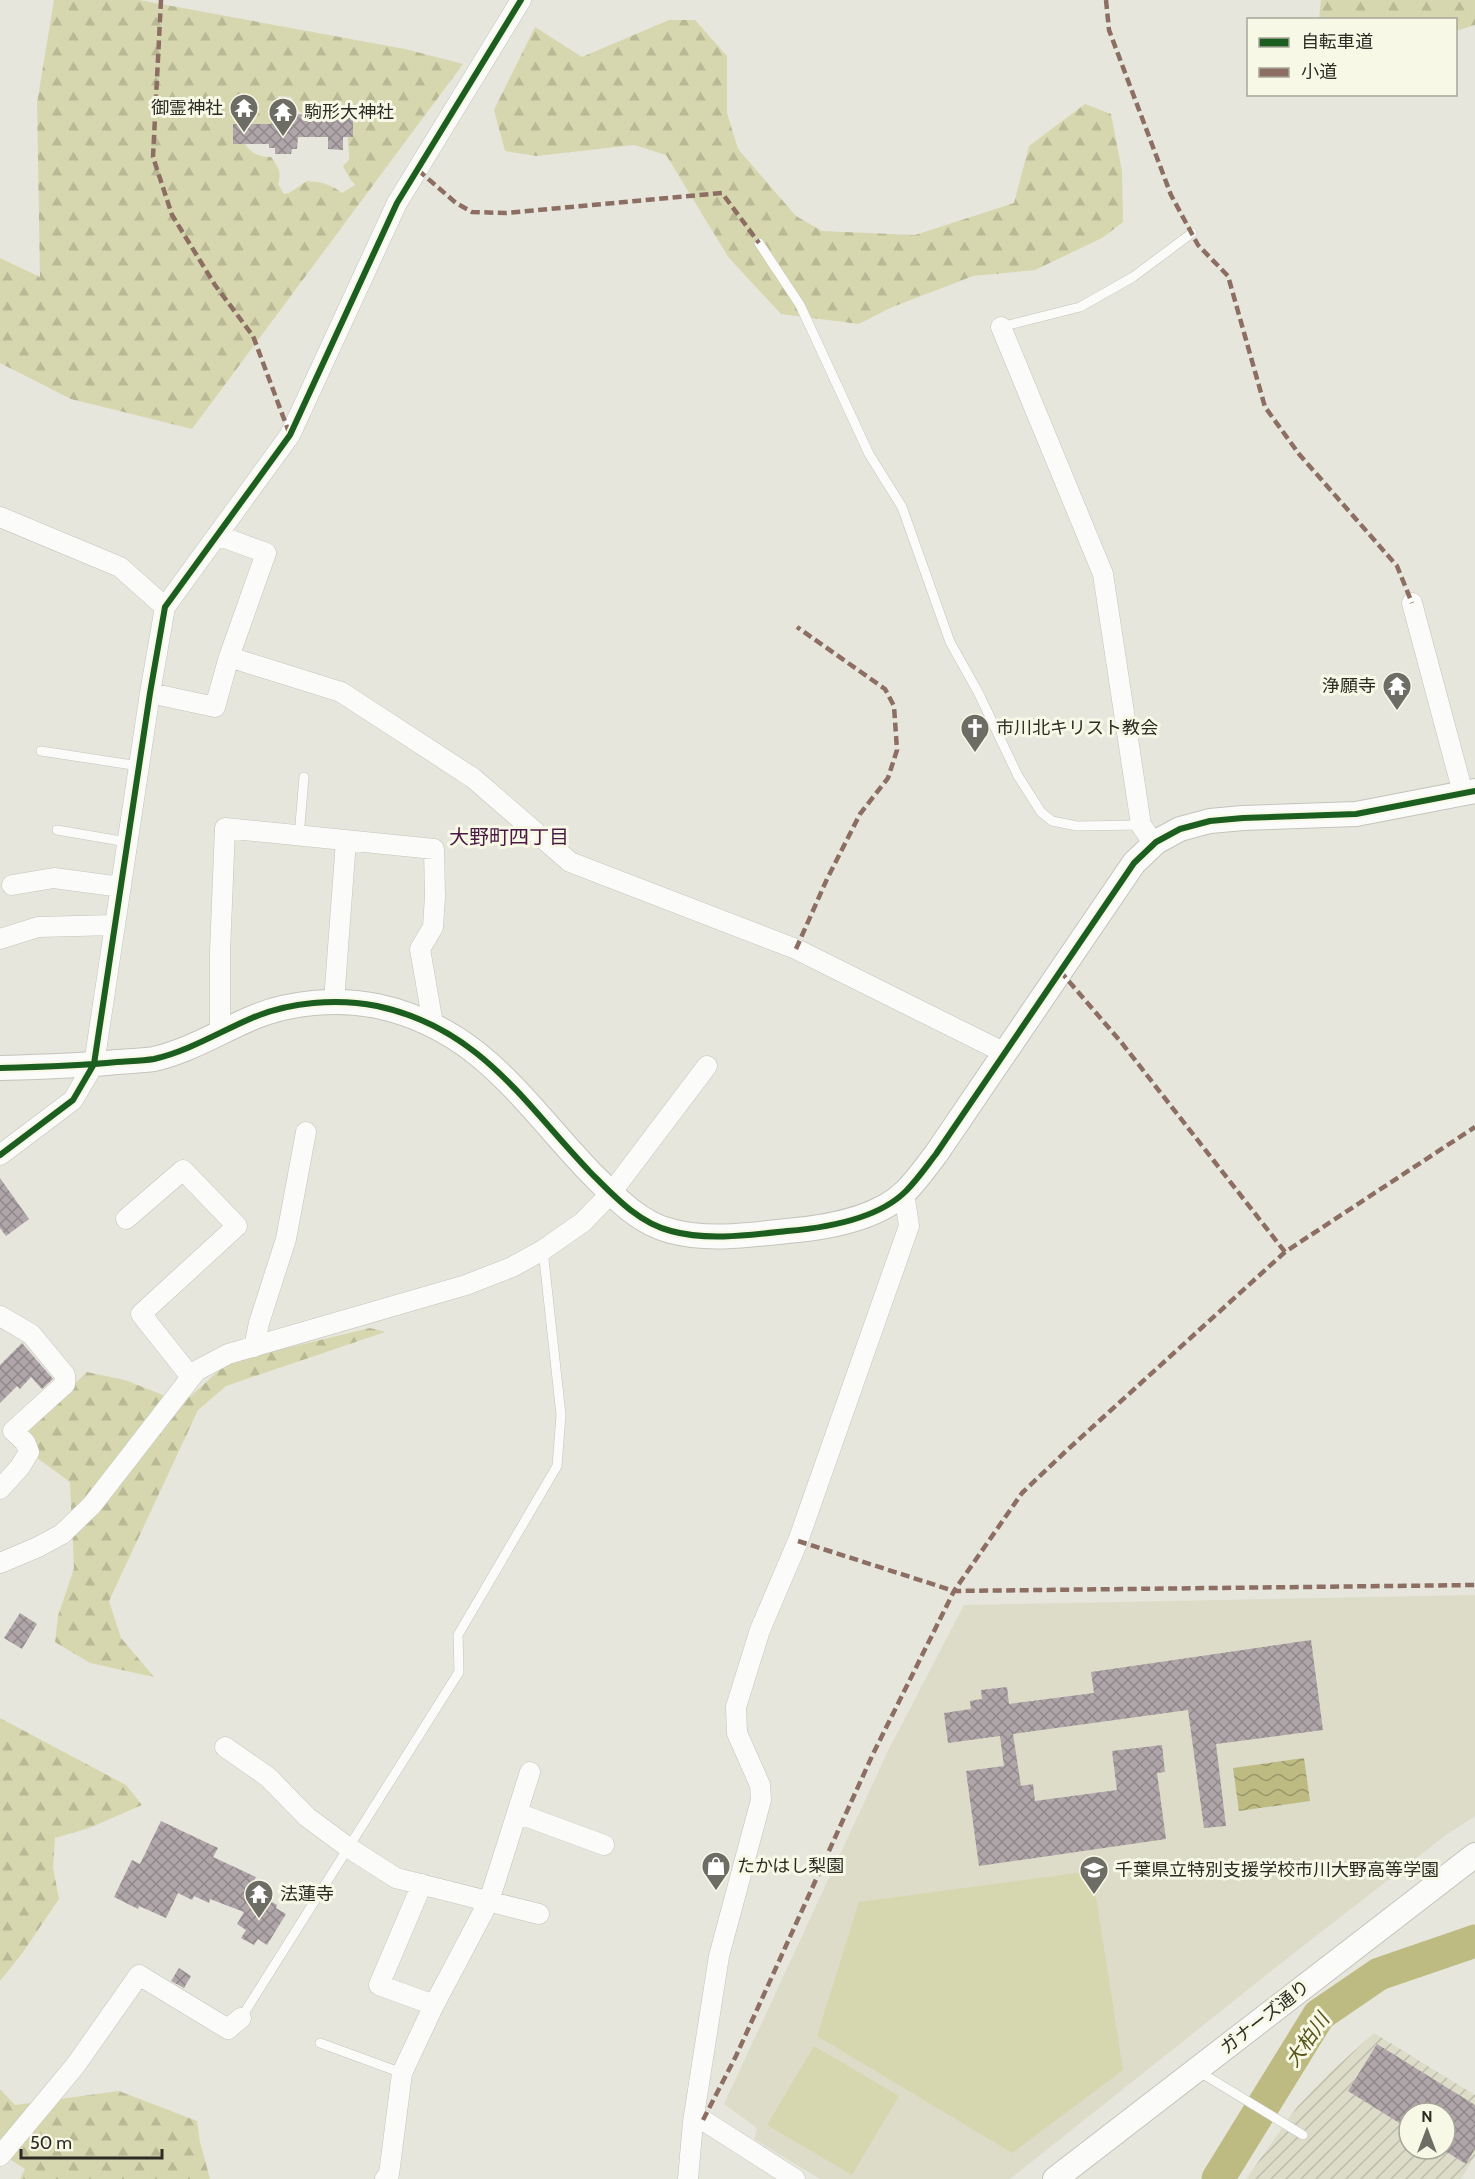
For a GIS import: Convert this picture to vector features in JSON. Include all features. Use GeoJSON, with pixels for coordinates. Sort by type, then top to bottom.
{"type":"FeatureCollection","features":[{"type":"Feature","properties":{"kind":"street"},"geometry":{"type":"LineString","coordinates":[[0,1155],[73,1100],[94,1064],[165,607],[290,435],[397,203],[521,0]]}},
{"type":"Feature","properties":{"kind":"street"},"geometry":{"type":"LineString","coordinates":[[0,1068],[152,1059],[190,1047],[254,1017],[296,1006],[334,1001],[377,1006],[433,1024],[472,1048],[517,1090],[610,1193],[639,1216],[670,1231],[710,1236],[819,1228],[871,1214],[904,1193],[936,1154],[1134,863],[1147,834],[1103,573],[1001,327]]}},
{"type":"Feature","properties":{"kind":"street"},"geometry":{"type":"LineString","coordinates":[[0,517],[120,567],[165,607]]}},
{"type":"Feature","properties":{"kind":"street"},"geometry":{"type":"LineString","coordinates":[[150,693],[215,707],[266,553],[217,535]]}},
{"type":"Feature","properties":{"kind":"street"},"geometry":{"type":"LineString","coordinates":[[1147,834],[1210,821],[1356,814],[1469,792],[1412,603]]}},
{"type":"Feature","properties":{"kind":"street"},"geometry":{"type":"LineString","coordinates":[[230,657],[341,692],[473,778],[570,862],[796,949],[1005,1053]]}},
{"type":"Feature","properties":{"kind":"street"},"geometry":{"type":"LineString","coordinates":[[220,1033],[220,952],[225,828],[434,849],[433,927],[420,949],[433,1024]]}},
{"type":"Feature","properties":{"kind":"street"},"geometry":{"type":"LineString","coordinates":[[334,1001],[346,841]]}},
{"type":"Feature","properties":{"kind":"street"},"geometry":{"type":"LineString","coordinates":[[12,885],[54,878],[121,887]]}},
{"type":"Feature","properties":{"kind":"street"},"geometry":{"type":"LineString","coordinates":[[0,939],[38,927],[115,925]]}},
{"type":"Feature","properties":{"kind":"street"},"geometry":{"type":"LineString","coordinates":[[0,1563],[62,1534],[92,1504],[196,1371],[228,1354],[466,1285],[512,1267],[543,1250],[583,1222],[610,1193],[707,1066]]}},
{"type":"Feature","properties":{"kind":"street"},"geometry":{"type":"LineString","coordinates":[[254,1347],[259,1323],[286,1239],[306,1132]]}},
{"type":"Feature","properties":{"kind":"street"},"geometry":{"type":"LineString","coordinates":[[126,1219],[183,1170],[237,1226],[141,1314],[191,1377]]}},
{"type":"Feature","properties":{"kind":"street"},"geometry":{"type":"LineString","coordinates":[[688,2179],[693,2122],[719,1956],[761,1800],[760,1785],[737,1733],[736,1707],[760,1630],[798,1541],[909,1226],[904,1193]]}},
{"type":"Feature","properties":{"kind":"street"},"geometry":{"type":"LineString","coordinates":[[0,1316],[31,1334],[65,1375],[65,1384],[7,1425],[25,1442],[29,1452],[20,1467],[0,1489]]}},
{"type":"Feature","properties":{"kind":"street"},"geometry":{"type":"LineString","coordinates":[[225,1748],[268,1777],[308,1817],[349,1848],[396,1878],[539,1914]]}},
{"type":"Feature","properties":{"kind":"street"},"geometry":{"type":"LineString","coordinates":[[385,2179],[389,2174],[402,2073],[434,2005],[489,1901],[530,1772]]}},
{"type":"Feature","properties":{"kind":"street"},"geometry":{"type":"LineString","coordinates":[[517,1813],[604,1845]]}},
{"type":"Feature","properties":{"kind":"street","name":"ガナーズ通り"},"geometry":{"type":"LineString","coordinates":[[1055,2179],[1475,1855]]}},
{"type":"Feature","properties":{"kind":"street"},"geometry":{"type":"LineString","coordinates":[[422,1884],[379,1984],[434,2005]]}},
{"type":"Feature","properties":{"kind":"street"},"geometry":{"type":"LineString","coordinates":[[0,2156],[75,2066],[139,1976],[228,2029],[241,2018]]}},
{"type":"Feature","properties":{"kind":"street"},"geometry":{"type":"LineString","coordinates":[[693,2122],[703,2120],[795,2179]]}},
{"type":"Feature","properties":{"kind":"lane"},"geometry":{"type":"LineString","coordinates":[[1001,327],[1080,307],[1133,277],[1192,233]]}},
{"type":"Feature","properties":{"kind":"lane"},"geometry":{"type":"LineString","coordinates":[[759,243],[800,305],[869,454],[902,507],[950,642],[978,692],[1018,776],[1041,812],[1052,821],[1147,834]]}},
{"type":"Feature","properties":{"kind":"lane"},"geometry":{"type":"LineString","coordinates":[[41,751],[139,766]]}},
{"type":"Feature","properties":{"kind":"lane"},"geometry":{"type":"LineString","coordinates":[[299,836],[304,777]]}},
{"type":"Feature","properties":{"kind":"lane"},"geometry":{"type":"LineString","coordinates":[[57,830],[127,842]]}},
{"type":"Feature","properties":{"kind":"lane"},"geometry":{"type":"LineString","coordinates":[[241,2018],[459,1672],[459,1635],[557,1466],[561,1415],[543,1250]]}},
{"type":"Feature","properties":{"kind":"lane"},"geometry":{"type":"LineString","coordinates":[[320,2043],[402,2073]]}},
{"type":"Feature","properties":{"kind":"lane"},"geometry":{"type":"LineString","coordinates":[[1196,2070],[1303,2135]]}},
{"type":"Feature","properties":{"kind":"shaded area","name":"千葉県立特別支援学校市川大野高等学園"},"geometry":{"type":"Polygon","coordinates":[[[1475,1595],[1475,1816],[1446,1835],[1289,1957],[1010,2179],[820,2179],[754,2139],[757,2128],[724,2104],[888,1751],[964,1605],[1475,1595]]]}},
{"type":"Feature","properties":{"kind":"shaded area"},"geometry":{"type":"Polygon","coordinates":[[[1374,2033],[1475,2095],[1475,2156],[1461,2179],[1246,2179],[1297,2107],[1374,2033]]]}},
{"type":"Feature","properties":{"kind":"green space"},"geometry":{"type":"Polygon","coordinates":[[[54,0],[139,0],[405,49],[463,64],[192,429],[71,399],[0,363],[0,258],[40,277],[37,103],[54,0]],[[278,96],[275,128],[236,127],[233,140],[245,144],[256,154],[271,157],[279,170],[278,184],[284,194],[307,181],[326,184],[342,193],[355,185],[343,166],[349,160],[349,125],[346,116],[338,114],[310,118],[299,111],[291,97],[278,96]]]}},
{"type":"Feature","properties":{"kind":"green space"},"geometry":{"type":"Polygon","coordinates":[[[1321,0],[1475,0],[1475,25],[1457,31],[1457,18],[1319,18],[1321,0]]]}},
{"type":"Feature","properties":{"kind":"green space"},"geometry":{"type":"Polygon","coordinates":[[[669,20],[695,20],[727,56],[727,113],[738,149],[796,216],[822,231],[915,235],[1014,203],[1029,146],[1085,104],[1111,114],[1122,171],[1123,222],[1102,238],[1035,270],[973,276],[890,308],[859,324],[781,314],[729,258],[666,155],[634,145],[536,156],[505,151],[494,110],[535,27],[582,57],[669,20]]]}},
{"type":"Feature","properties":{"kind":"green space"},"geometry":{"type":"Polygon","coordinates":[[[370,1328],[385,1332],[226,1386],[198,1410],[109,1601],[121,1638],[154,1677],[90,1663],[55,1642],[58,1616],[74,1568],[70,1482],[29,1452],[29,1427],[87,1372],[125,1380],[183,1403],[224,1366],[262,1354],[370,1328]]]}},
{"type":"Feature","properties":{"kind":"green space"},"geometry":{"type":"Polygon","coordinates":[[[0,1718],[126,1785],[142,1805],[89,1828],[55,1838],[53,1868],[59,1899],[21,1955],[0,1981],[0,1718]]]}},
{"type":"Feature","properties":{"kind":"green space"},"geometry":{"type":"Polygon","coordinates":[[[1092,1871],[1123,2070],[1012,2153],[817,2036],[859,1902],[1092,1871]]]}},
{"type":"Feature","properties":{"kind":"green space"},"geometry":{"type":"Polygon","coordinates":[[[814,2046],[899,2096],[852,2175],[767,2125],[814,2046]]]}},
{"type":"Feature","properties":{"kind":"green space"},"geometry":{"type":"Polygon","coordinates":[[[0,2089],[15,2105],[119,2091],[197,2121],[210,2179],[20,2179],[25,2169],[0,2153],[0,2089]]]}},
{"type":"Feature","properties":{"kind":"water"},"geometry":{"type":"Polygon","coordinates":[[[1304,1758],[1310,1801],[1239,1811],[1233,1768],[1304,1758]]]}},
{"type":"Feature","properties":{"kind":"building"},"geometry":{"type":"Polygon","coordinates":[[[275,114],[353,115],[353,137],[343,137],[343,150],[328,149],[328,137],[298,137],[297,149],[292,149],[291,154],[275,154],[275,148],[269,148],[269,144],[233,144],[233,124],[275,124],[275,114]]]}},
{"type":"Feature","properties":{"kind":"building"},"geometry":{"type":"Polygon","coordinates":[[[0,1178],[29,1219],[6,1236],[0,1228],[0,1178]]]}},
{"type":"Feature","properties":{"kind":"building"},"geometry":{"type":"Polygon","coordinates":[[[22,1343],[53,1379],[42,1389],[31,1377],[20,1389],[17,1386],[0,1403],[0,1365],[22,1343]]]}},
{"type":"Feature","properties":{"kind":"building"},"geometry":{"type":"Polygon","coordinates":[[[20,1613],[37,1624],[22,1649],[4,1638],[20,1613]]]}},
{"type":"Feature","properties":{"kind":"building"},"geometry":{"type":"Polygon","coordinates":[[[1311,1640],[1323,1730],[1216,1744],[1226,1826],[1204,1828],[1188,1710],[1013,1734],[1021,1786],[1033,1784],[1035,1801],[1117,1790],[1112,1751],[1162,1745],[1165,1772],[1157,1773],[1166,1839],[979,1866],[966,1771],[1004,1766],[1000,1736],[948,1743],[944,1713],[971,1709],[970,1701],[982,1699],[981,1690],[1007,1687],[1009,1704],[1094,1693],[1091,1672],[1311,1640]]]}},
{"type":"Feature","properties":{"kind":"building"},"geometry":{"type":"Polygon","coordinates":[[[161,1821],[218,1848],[213,1857],[256,1877],[250,1889],[277,1905],[276,1908],[286,1914],[267,1945],[258,1939],[254,1945],[241,1938],[246,1930],[237,1924],[244,1912],[210,1899],[209,1903],[194,1896],[192,1900],[178,1893],[166,1918],[139,1906],[138,1909],[114,1897],[132,1860],[140,1864],[161,1821]]]}},
{"type":"Feature","properties":{"kind":"building"},"geometry":{"type":"Polygon","coordinates":[[[179,1968],[191,1976],[184,1988],[171,1981],[179,1968]]]}},
{"type":"Feature","properties":{"kind":"building"},"geometry":{"type":"Polygon","coordinates":[[[1377,2044],[1475,2105],[1475,2149],[1466,2164],[1457,2158],[1457,2101],[1397,2101],[1397,2122],[1348,2091],[1377,2044]]]}},
{"type":"Feature","properties":{"kind":"waterway","name":"大柏川"},"geometry":{"type":"LineString","coordinates":[[1218,2179],[1319,2015],[1379,1974],[1475,1941]]}},
{"type":"Feature","properties":{"kind":"marked path"},"geometry":{"type":"LineString","coordinates":[[161,0],[153,157],[172,215],[215,285],[253,336],[290,435]]}},
{"type":"Feature","properties":{"kind":"marked path"},"geometry":{"type":"LineString","coordinates":[[1106,0],[1109,30],[1171,195],[1198,245],[1228,276],[1265,407],[1299,454],[1397,566],[1412,603]]}},
{"type":"Feature","properties":{"kind":"marked path"},"geometry":{"type":"LineString","coordinates":[[418,170],[456,203],[472,212],[506,213],[722,193],[759,243]]}},
{"type":"Feature","properties":{"kind":"marked path"},"geometry":{"type":"LineString","coordinates":[[796,949],[827,879],[860,814],[888,778],[897,750],[894,706],[885,689],[797,627]]}},
{"type":"Feature","properties":{"kind":"marked path"},"geometry":{"type":"LineString","coordinates":[[1060,971],[1121,1042],[1285,1252]]}},
{"type":"Feature","properties":{"kind":"marked path"},"geometry":{"type":"LineString","coordinates":[[703,2120],[736,2056],[872,1756],[954,1591],[1022,1493],[1285,1252],[1475,1127]]}},
{"type":"Feature","properties":{"kind":"marked path"},"geometry":{"type":"LineString","coordinates":[[798,1541],[954,1591],[1475,1585]]}},
{"type":"Feature","properties":{"kind":"cycle path"},"geometry":{"type":"LineString","coordinates":[[0,1155],[73,1100],[94,1064],[165,607],[290,435],[397,203],[521,0]]}},
{"type":"Feature","properties":{"kind":"cycle path"},"geometry":{"type":"LineString","coordinates":[[0,1068],[154,1059],[167,1056],[252,1018],[282,1008],[330,1002],[377,1006],[413,1017],[444,1031],[472,1050],[497,1071],[617,1199],[648,1222],[671,1231],[699,1236],[758,1234],[834,1224],[881,1209],[894,1201],[914,1182],[936,1154],[1134,863],[1156,842],[1180,829],[1210,821],[1356,814],[1475,791]]}},
{"type":"Feature","properties":{"kind":"place","name":"御霊神社"},"geometry":{"type":"Point","coordinates":[244,134]}},
{"type":"Feature","properties":{"kind":"place","name":"駒形大神社"},"geometry":{"type":"Point","coordinates":[283,138]}},
{"type":"Feature","properties":{"kind":"place","name":"浄願寺"},"geometry":{"type":"Point","coordinates":[1397,712]}},
{"type":"Feature","properties":{"kind":"place","name":"市川北キリスト教会"},"geometry":{"type":"Point","coordinates":[975,754]}},
{"type":"Feature","properties":{"kind":"place","name":"たかはし梨園"},"geometry":{"type":"Point","coordinates":[716,1892]}},
{"type":"Feature","properties":{"kind":"place","name":"千葉県立特別支援学校市川大野高等学園"},"geometry":{"type":"Point","coordinates":[1094,1896]}},
{"type":"Feature","properties":{"kind":"place","name":"法蓮寺"},"geometry":{"type":"Point","coordinates":[259,1920]}},
{"type":"Feature","properties":{"kind":"district","name":"大野町四丁目"},"geometry":{"type":"Point","coordinates":[509,837]}}]}
